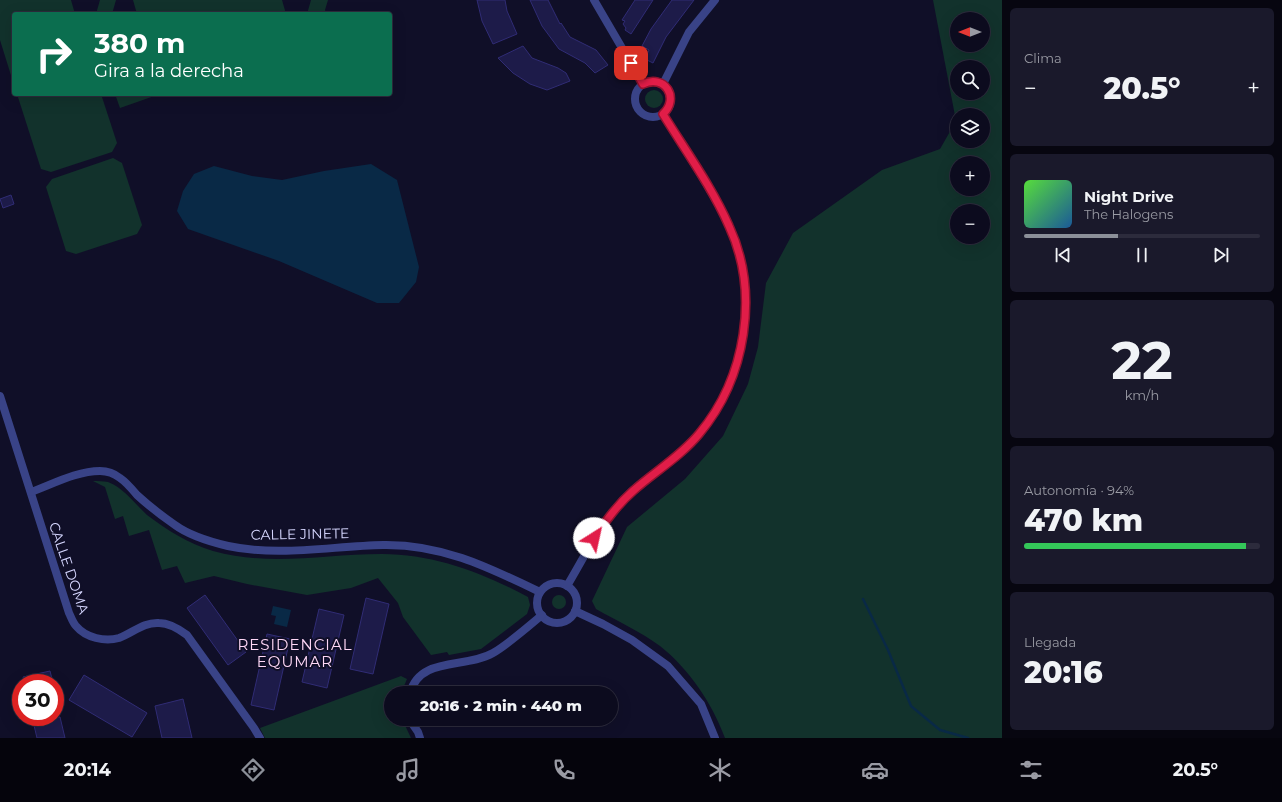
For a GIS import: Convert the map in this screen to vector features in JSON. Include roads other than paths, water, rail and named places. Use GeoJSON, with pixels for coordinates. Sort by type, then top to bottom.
{"type":"FeatureCollection","features":[{"type":"Feature","properties":{"kind":"street"},"geometry":{"type":"LineString","coordinates":[[594,0],[643,84]]}},
{"type":"Feature","properties":{"kind":"street"},"geometry":{"type":"LineString","coordinates":[[663,84],[689,32],[715,0]]}},
{"type":"Feature","properties":{"kind":"street"},"geometry":{"type":"LineString","coordinates":[[653,81],[663,84],[670,94],[671,99],[667,110],[663,114],[652,117],[642,113],[636,104],[636,93],[643,84],[653,81]]}},
{"type":"Feature","properties":{"kind":"street"},"geometry":{"type":"LineString","coordinates":[[567,586],[594,538],[613,511],[632,491],[681,452],[699,434],[721,402],[732,378],[740,353],[745,325],[746,300],[738,247],[730,226],[717,202],[663,114]]}},
{"type":"Feature","properties":{"kind":"street","name":"CALLE DOMA"},"geometry":{"type":"LineString","coordinates":[[0,396],[69,612],[76,626],[85,634],[107,640],[119,638],[145,624],[158,622],[178,628],[187,635],[260,738]]}},
{"type":"Feature","properties":{"kind":"street","name":"CALLE JINETE"},"geometry":{"type":"LineString","coordinates":[[31,492],[88,472],[110,473],[120,478],[157,512],[176,526],[198,537],[228,546],[255,550],[283,551],[384,545],[424,548],[462,556],[504,574],[540,592]]}},
{"type":"Feature","properties":{"kind":"street"},"geometry":{"type":"LineString","coordinates":[[556,583],[567,586],[575,594],[577,600],[576,611],[566,621],[560,623],[553,622],[542,615],[537,604],[540,592],[550,584],[556,583]]}},
{"type":"Feature","properties":{"kind":"street"},"geometry":{"type":"LineString","coordinates":[[576,611],[632,640],[668,666],[701,704],[715,738]]}},
{"type":"Feature","properties":{"kind":"street"},"geometry":{"type":"LineString","coordinates":[[412,686],[420,675],[434,667],[472,661],[493,652],[542,615]]}},
{"type":"Feature","properties":{"kind":"street"},"geometry":{"type":"LineString","coordinates":[[414,726],[420,738]]}},
{"type":"Feature","properties":{"kind":"water"},"geometry":{"type":"Polygon","coordinates":[[[371,164],[397,180],[419,267],[416,282],[399,303],[377,303],[279,261],[188,229],[177,211],[183,191],[194,174],[214,166],[252,176],[282,180],[324,171],[371,164]]]}},
{"type":"Feature","properties":{"kind":"water"},"geometry":{"type":"Polygon","coordinates":[[[273,606],[291,610],[287,627],[274,624],[276,616],[271,615],[273,606]]]}},
{"type":"Feature","properties":{"kind":"waterway"},"geometry":{"type":"LineString","coordinates":[[863,599],[888,650],[911,706],[940,730],[968,738]]}},
{"type":"Feature","properties":{"kind":"district","name":"RESIDENCIAL EQUMAR"},"geometry":{"type":"Point","coordinates":[295,654]}}]}
